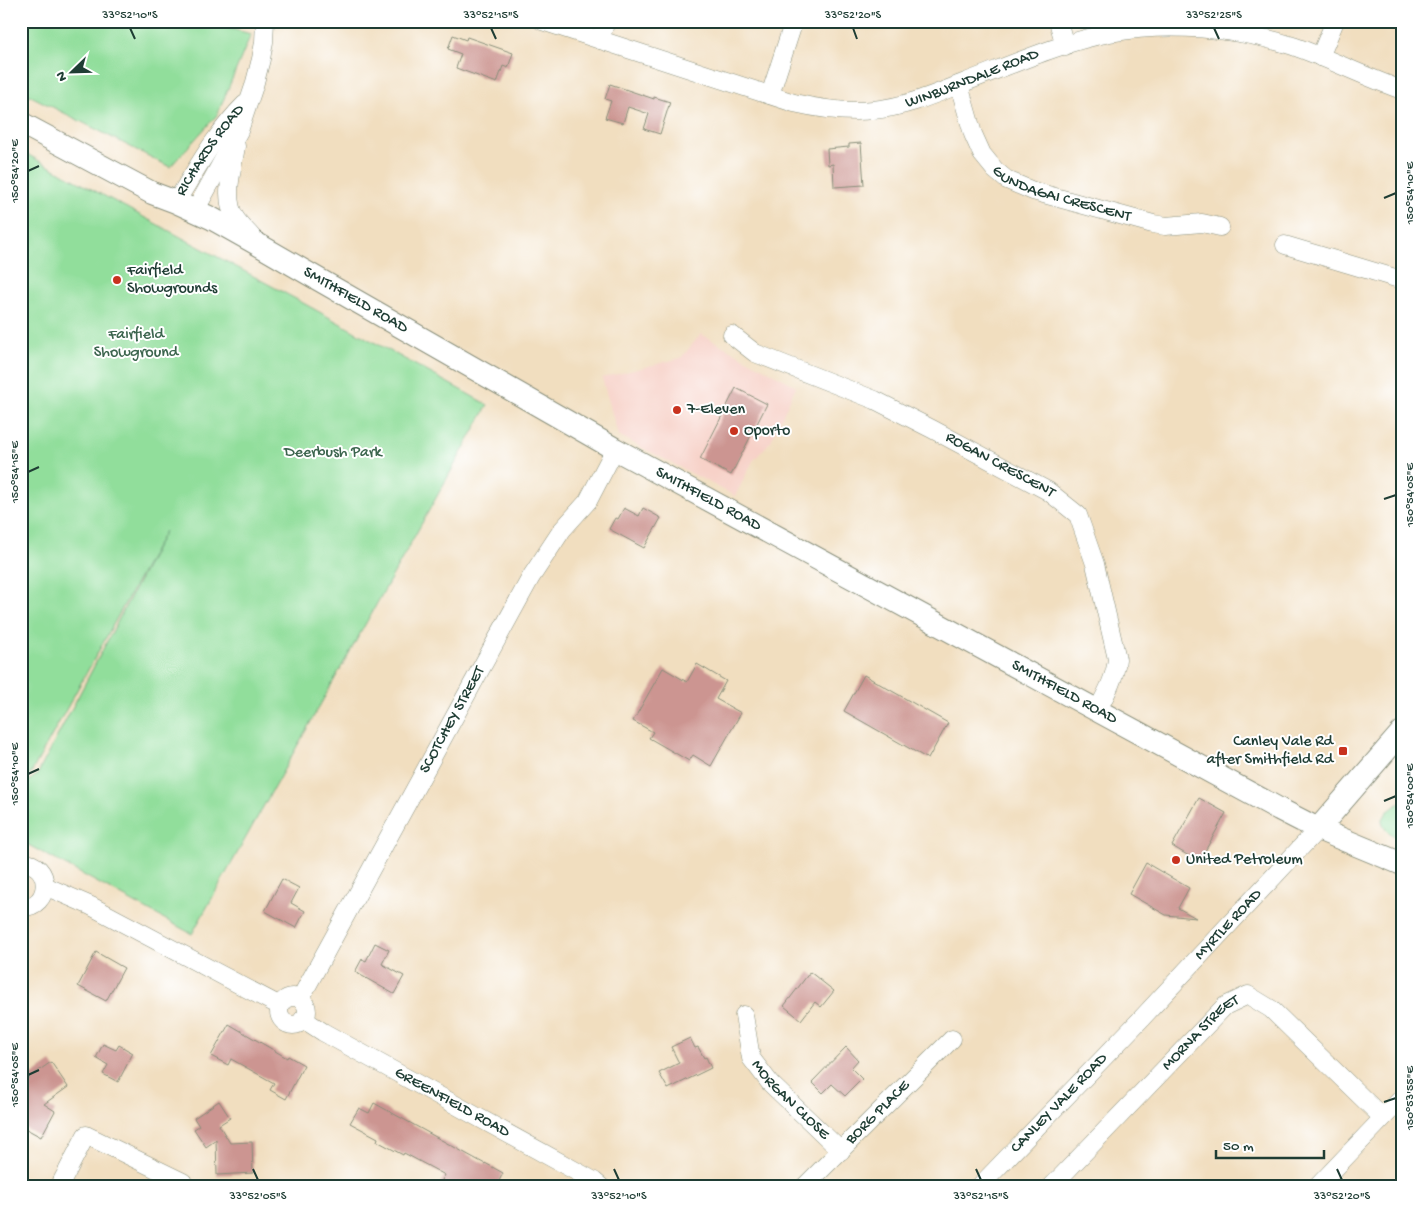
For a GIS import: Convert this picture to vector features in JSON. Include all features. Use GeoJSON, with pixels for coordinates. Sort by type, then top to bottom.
{"type":"FeatureCollection","features":[{"type":"Feature","properties":{"kind":"main road","name":"SMITHFIELD ROAD"},"geometry":{"type":"LineString","coordinates":[[21,123],[152,193],[186,207],[259,244],[615,450],[1279,809],[1318,829],[1402,864]]}},
{"type":"Feature","properties":{"kind":"main road"},"geometry":{"type":"LineString","coordinates":[[1318,829],[1402,732]]}},
{"type":"Feature","properties":{"kind":"street","name":"RICHARDS ROAD"},"geometry":{"type":"LineString","coordinates":[[259,244],[236,219],[231,209],[229,197],[239,131],[261,59],[265,21]]}},
{"type":"Feature","properties":{"kind":"street","name":"WINBURNDALE ROAD"},"geometry":{"type":"LineString","coordinates":[[542,21],[794,103],[828,110],[862,111],[889,108],[906,104],[1088,38],[1111,33],[1195,25],[1292,46],[1402,90]]}},
{"type":"Feature","properties":{"kind":"street"},"geometry":{"type":"LineString","coordinates":[[600,40],[606,21]]}},
{"type":"Feature","properties":{"kind":"street"},"geometry":{"type":"LineString","coordinates":[[770,95],[794,21]]}},
{"type":"Feature","properties":{"kind":"street"},"geometry":{"type":"LineString","coordinates":[[1058,21],[1065,46]]}},
{"type":"Feature","properties":{"kind":"street"},"geometry":{"type":"LineString","coordinates":[[1320,57],[1335,21]]}},
{"type":"Feature","properties":{"kind":"street","name":"GUNDAGAI CRESCENT"},"geometry":{"type":"LineString","coordinates":[[959,85],[973,134],[982,154],[994,170],[1007,180],[1033,191],[1153,224],[1165,226],[1202,223],[1220,227]]}},
{"type":"Feature","properties":{"kind":"street","name":"RICHARDS ROAD"},"geometry":{"type":"LineString","coordinates":[[186,207],[202,158],[233,116],[248,100]]}},
{"type":"Feature","properties":{"kind":"street","name":"RICHARDS ROAD"},"geometry":{"type":"LineString","coordinates":[[186,207],[239,131]]}},
{"type":"Feature","properties":{"kind":"street"},"geometry":{"type":"LineString","coordinates":[[1285,245],[1402,280]]}},
{"type":"Feature","properties":{"kind":"street","name":"ROGAN CRESCENT"},"geometry":{"type":"LineString","coordinates":[[732,335],[755,353],[875,400],[932,429],[1048,491],[1078,515],[1095,564],[1117,659],[1112,681],[1097,711]]}},
{"type":"Feature","properties":{"kind":"street","name":"SCOTCHEY STREET"},"geometry":{"type":"LineString","coordinates":[[300,999],[532,577],[562,530],[588,502],[615,450]]}},
{"type":"Feature","properties":{"kind":"street","name":"MYRTLE ROAD"},"geometry":{"type":"LineString","coordinates":[[1140,1020],[1318,829]]}},
{"type":"Feature","properties":{"kind":"street"},"geometry":{"type":"LineString","coordinates":[[21,863],[32,864],[38,868],[42,874],[45,886],[39,901],[33,905],[21,907]]}},
{"type":"Feature","properties":{"kind":"street"},"geometry":{"type":"LineString","coordinates":[[45,886],[91,906],[280,1006]]}},
{"type":"Feature","properties":{"kind":"street","name":"MORNA STREET"},"geometry":{"type":"LineString","coordinates":[[1051,1187],[1225,1006],[1248,995],[1271,1009],[1382,1118]]}},
{"type":"Feature","properties":{"kind":"street"},"geometry":{"type":"LineString","coordinates":[[294,997],[300,999],[305,1004],[306,1013],[298,1024],[288,1024],[281,1018],[279,1013],[280,1006],[283,1000],[294,997]]}},
{"type":"Feature","properties":{"kind":"street","name":"MORGAN CLOSE"},"geometry":{"type":"LineString","coordinates":[[744,1015],[751,1058],[770,1083],[841,1151]]}},
{"type":"Feature","properties":{"kind":"street","name":"GREENFIELD ROAD"},"geometry":{"type":"LineString","coordinates":[[303,1019],[340,1042],[594,1181],[601,1187]]}},
{"type":"Feature","properties":{"kind":"street","name":"CANLEY VALE ROAD"},"geometry":{"type":"LineString","coordinates":[[979,1187],[1140,1020]]}},
{"type":"Feature","properties":{"kind":"street","name":"BORG PLACE"},"geometry":{"type":"LineString","coordinates":[[804,1187],[952,1039]]}},
{"type":"Feature","properties":{"kind":"street"},"geometry":{"type":"LineString","coordinates":[[1317,1187],[1402,1098]]}},
{"type":"Feature","properties":{"kind":"street"},"geometry":{"type":"LineString","coordinates":[[58,1187],[86,1135],[183,1182]]}},
{"type":"Feature","properties":{"kind":"shaded area"},"geometry":{"type":"Polygon","coordinates":[[[701,334],[796,386],[771,441],[753,461],[735,496],[618,435],[602,378],[681,358],[701,334]]]}},
{"type":"Feature","properties":{"kind":"green space"},"geometry":{"type":"Polygon","coordinates":[[[21,21],[202,21],[251,34],[217,115],[170,167],[21,91],[21,21]]]}},
{"type":"Feature","properties":{"kind":"green space","name":"Deerbush Park"},"geometry":{"type":"Polygon","coordinates":[[[21,151],[488,405],[192,934],[21,841],[21,151]],[[165,531],[26,783],[37,775],[165,531]]]}},
{"type":"Feature","properties":{"kind":"green space"},"geometry":{"type":"Polygon","coordinates":[[[1402,801],[1402,840],[1390,833],[1382,821],[1387,812],[1402,801]]]}},
{"type":"Feature","properties":{"kind":"building"},"geometry":{"type":"Polygon","coordinates":[[[453,35],[466,40],[467,37],[513,53],[508,68],[503,66],[497,83],[456,68],[461,54],[448,49],[453,35]]]}},
{"type":"Feature","properties":{"kind":"building"},"geometry":{"type":"Polygon","coordinates":[[[610,84],[654,99],[654,97],[670,102],[660,134],[644,129],[649,114],[628,107],[623,123],[605,118],[611,101],[605,99],[610,84]]]}},
{"type":"Feature","properties":{"kind":"building"},"geometry":{"type":"Polygon","coordinates":[[[861,143],[864,185],[834,187],[833,164],[828,165],[827,149],[849,147],[849,144],[861,143]]]}},
{"type":"Feature","properties":{"kind":"building","name":"Oporto"},"geometry":{"type":"Polygon","coordinates":[[[736,388],[767,404],[731,475],[700,459],[736,388]]]}},
{"type":"Feature","properties":{"kind":"building"},"geometry":{"type":"Polygon","coordinates":[[[624,508],[639,516],[643,508],[661,518],[644,548],[609,529],[615,518],[618,519],[624,508]]]}},
{"type":"Feature","properties":{"kind":"building"},"geometry":{"type":"Polygon","coordinates":[[[697,664],[726,681],[716,699],[741,713],[711,766],[693,755],[689,761],[649,738],[653,732],[633,721],[663,668],[687,682],[697,664]]]}},
{"type":"Feature","properties":{"kind":"building"},"geometry":{"type":"Polygon","coordinates":[[[864,675],[948,723],[928,759],[844,711],[864,675]]]}},
{"type":"Feature","properties":{"kind":"building"},"geometry":{"type":"Polygon","coordinates":[[[1199,798],[1226,813],[1199,862],[1172,846],[1199,798]]]}},
{"type":"Feature","properties":{"kind":"building"},"geometry":{"type":"Polygon","coordinates":[[[1146,863],[1189,888],[1178,908],[1196,918],[1166,915],[1129,894],[1146,863]]]}},
{"type":"Feature","properties":{"kind":"building"},"geometry":{"type":"Polygon","coordinates":[[[282,879],[299,888],[291,903],[305,911],[296,928],[265,911],[282,879]]]}},
{"type":"Feature","properties":{"kind":"building"},"geometry":{"type":"Polygon","coordinates":[[[375,943],[389,950],[382,964],[404,976],[394,994],[355,972],[362,959],[366,961],[375,943]]]}},
{"type":"Feature","properties":{"kind":"building"},"geometry":{"type":"Polygon","coordinates":[[[96,952],[124,968],[106,1001],[78,986],[96,952]]]}},
{"type":"Feature","properties":{"kind":"building"},"geometry":{"type":"Polygon","coordinates":[[[810,972],[834,991],[821,1007],[815,1002],[801,1020],[784,1006],[810,972]]]}},
{"type":"Feature","properties":{"kind":"building"},"geometry":{"type":"Polygon","coordinates":[[[229,1024],[287,1058],[288,1056],[304,1065],[286,1099],[270,1090],[274,1083],[231,1059],[228,1065],[211,1056],[229,1024]]]}},
{"type":"Feature","properties":{"kind":"building"},"geometry":{"type":"Polygon","coordinates":[[[690,1038],[695,1048],[698,1047],[704,1058],[706,1057],[711,1068],[668,1089],[659,1073],[679,1063],[671,1047],[690,1038]]]}},
{"type":"Feature","properties":{"kind":"building"},"geometry":{"type":"Polygon","coordinates":[[[103,1044],[116,1050],[119,1045],[133,1053],[118,1082],[103,1074],[108,1065],[96,1058],[103,1044]]]}},
{"type":"Feature","properties":{"kind":"building"},"geometry":{"type":"Polygon","coordinates":[[[846,1047],[858,1060],[851,1068],[862,1079],[845,1096],[832,1084],[823,1093],[812,1082],[846,1047]]]}},
{"type":"Feature","properties":{"kind":"building"},"geometry":{"type":"Polygon","coordinates":[[[51,1062],[68,1087],[44,1104],[55,1111],[41,1137],[21,1126],[21,1083],[51,1062]]]}},
{"type":"Feature","properties":{"kind":"building"},"geometry":{"type":"Polygon","coordinates":[[[219,1101],[230,1118],[219,1125],[230,1143],[252,1142],[253,1173],[217,1175],[216,1140],[206,1147],[194,1129],[199,1126],[194,1118],[219,1101]]]}},
{"type":"Feature","properties":{"kind":"building"},"geometry":{"type":"Polygon","coordinates":[[[374,1103],[503,1173],[496,1187],[438,1187],[445,1175],[377,1141],[378,1138],[350,1123],[359,1108],[369,1113],[374,1103]]]}},
{"type":"Feature","properties":{"kind":"place","name":"Fairfield Showgrounds"},"geometry":{"type":"Point","coordinates":[117,280]}},
{"type":"Feature","properties":{"kind":"place","name":"7-Eleven"},"geometry":{"type":"Point","coordinates":[677,410]}},
{"type":"Feature","properties":{"kind":"place","name":"Oporto"},"geometry":{"type":"Point","coordinates":[734,431]}},
{"type":"Feature","properties":{"kind":"place","name":"Canley Vale Rd after Smithfield Rd"},"geometry":{"type":"Point","coordinates":[1343,751]}},
{"type":"Feature","properties":{"kind":"place","name":"United Petroleum"},"geometry":{"type":"Point","coordinates":[1176,860]}},
{"type":"Feature","properties":{"kind":"park label","name":"Fairfield Showground"},"geometry":{"type":"Point","coordinates":[136,344]}}]}
